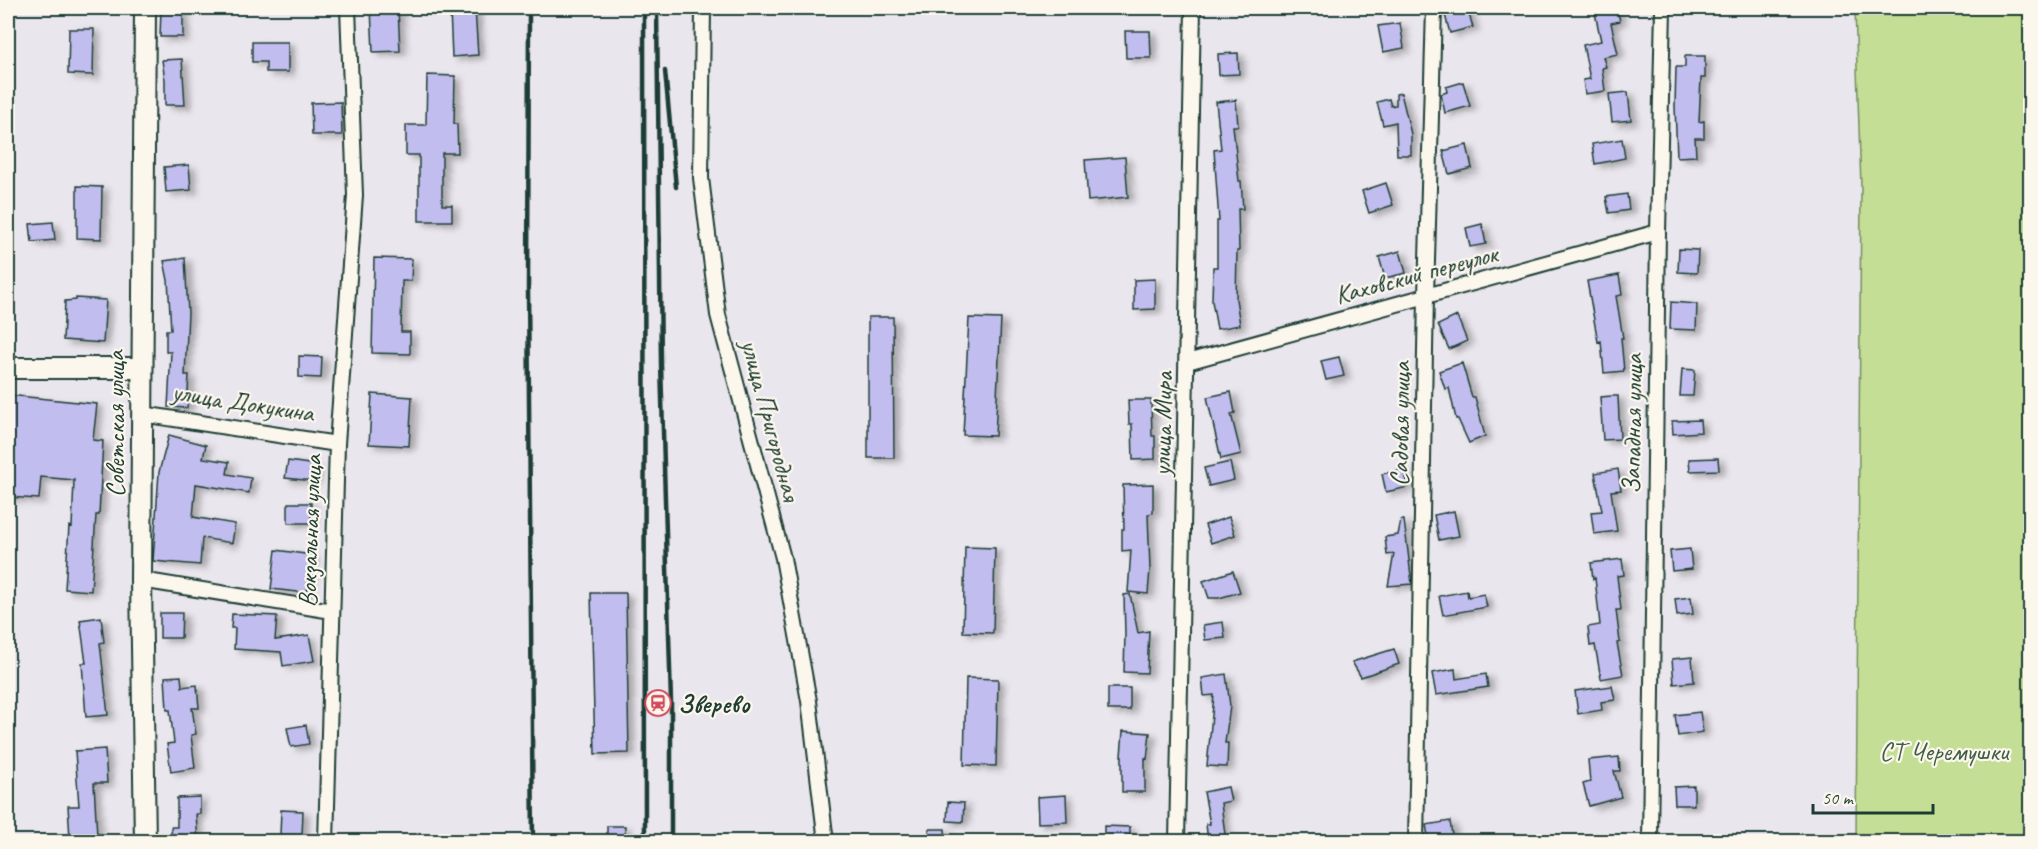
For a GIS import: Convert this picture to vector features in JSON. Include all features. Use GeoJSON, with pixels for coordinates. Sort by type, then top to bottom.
{"type":"FeatureCollection","features":[{"type":"Feature","properties":{"kind":"main road","name":"Советская улица"},"geometry":{"type":"LineString","coordinates":[[145,8],[141,580],[145,842]]}},
{"type":"Feature","properties":{"kind":"main road","name":"улица Докукина"},"geometry":{"type":"LineString","coordinates":[[8,368],[142,368]]}},
{"type":"Feature","properties":{"kind":"street","name":"Вокзальная улица"},"geometry":{"type":"LineString","coordinates":[[326,842],[337,444],[355,195],[348,8]]}},
{"type":"Feature","properties":{"kind":"street","name":"улица Пригородная"},"geometry":{"type":"LineString","coordinates":[[704,8],[701,178],[718,315],[783,558],[809,700],[826,842]]}},
{"type":"Feature","properties":{"kind":"street","name":"улица Мира"},"geometry":{"type":"LineString","coordinates":[[1177,842],[1193,8]]}},
{"type":"Feature","properties":{"kind":"street","name":"Садовая улица"},"geometry":{"type":"LineString","coordinates":[[1416,842],[1434,8]]}},
{"type":"Feature","properties":{"kind":"street","name":"Западная улица"},"geometry":{"type":"LineString","coordinates":[[1650,842],[1663,8]]}},
{"type":"Feature","properties":{"kind":"street","name":"Каховский переулок"},"geometry":{"type":"LineString","coordinates":[[1187,362],[1658,232]]}},
{"type":"Feature","properties":{"kind":"street","name":"улица Докукина"},"geometry":{"type":"LineString","coordinates":[[142,414],[337,444]]}},
{"type":"Feature","properties":{"kind":"street"},"geometry":{"type":"LineString","coordinates":[[141,580],[332,611]]}},
{"type":"Feature","properties":{"kind":"green space","name":"СТ Черемушки"},"geometry":{"type":"Polygon","coordinates":[[[1855,8],[2030,8],[2030,841],[1856,841],[1861,187],[1855,8]]]}},
{"type":"Feature","properties":{"kind":"building"},"geometry":{"type":"Polygon","coordinates":[[[371,8],[398,8],[400,51],[373,52],[371,8]]]}},
{"type":"Feature","properties":{"kind":"building"},"geometry":{"type":"Polygon","coordinates":[[[1443,8],[1467,8],[1473,27],[1450,33],[1443,8]]]}},
{"type":"Feature","properties":{"kind":"building"},"geometry":{"type":"Polygon","coordinates":[[[475,9],[478,55],[452,57],[450,10],[475,9]]]}},
{"type":"Feature","properties":{"kind":"building"},"geometry":{"type":"Polygon","coordinates":[[[1617,9],[1620,21],[1611,23],[1618,54],[1603,57],[1606,67],[1602,68],[1605,91],[1585,94],[1583,80],[1590,79],[1583,45],[1601,41],[1595,13],[1617,9]]]}},
{"type":"Feature","properties":{"kind":"building"},"geometry":{"type":"Polygon","coordinates":[[[161,10],[183,11],[183,37],[160,37],[161,10]]]}},
{"type":"Feature","properties":{"kind":"building"},"geometry":{"type":"Polygon","coordinates":[[[1400,23],[1404,48],[1383,52],[1378,26],[1400,23]]]}},
{"type":"Feature","properties":{"kind":"building"},"geometry":{"type":"Polygon","coordinates":[[[69,29],[94,29],[93,75],[68,74],[69,29]]]}},
{"type":"Feature","properties":{"kind":"building"},"geometry":{"type":"Polygon","coordinates":[[[1125,31],[1150,31],[1151,58],[1126,58],[1125,31]]]}},
{"type":"Feature","properties":{"kind":"building"},"geometry":{"type":"Polygon","coordinates":[[[252,42],[288,42],[288,72],[266,72],[266,62],[252,62],[252,42]]]}},
{"type":"Feature","properties":{"kind":"building"},"geometry":{"type":"Polygon","coordinates":[[[1238,53],[1239,74],[1219,75],[1218,54],[1238,53]]]}},
{"type":"Feature","properties":{"kind":"building"},"geometry":{"type":"Polygon","coordinates":[[[1685,56],[1705,56],[1705,78],[1701,78],[1699,122],[1704,121],[1704,138],[1695,138],[1696,156],[1677,157],[1676,67],[1685,67],[1685,56]]]}},
{"type":"Feature","properties":{"kind":"building"},"geometry":{"type":"Polygon","coordinates":[[[182,59],[185,105],[165,105],[162,60],[182,59]]]}},
{"type":"Feature","properties":{"kind":"building"},"geometry":{"type":"Polygon","coordinates":[[[427,75],[455,76],[454,124],[457,124],[458,153],[442,153],[442,205],[452,205],[452,221],[419,221],[419,155],[406,155],[406,125],[426,125],[427,75]]]}},
{"type":"Feature","properties":{"kind":"building"},"geometry":{"type":"Polygon","coordinates":[[[1463,82],[1470,106],[1445,113],[1441,94],[1447,92],[1446,87],[1463,82]]]}},
{"type":"Feature","properties":{"kind":"building"},"geometry":{"type":"Polygon","coordinates":[[[1628,92],[1631,120],[1612,122],[1609,94],[1628,92]]]}},
{"type":"Feature","properties":{"kind":"building"},"geometry":{"type":"Polygon","coordinates":[[[1401,93],[1411,134],[1411,155],[1397,155],[1396,122],[1383,125],[1377,102],[1389,99],[1391,106],[1396,105],[1396,94],[1401,93]]]}},
{"type":"Feature","properties":{"kind":"building"},"geometry":{"type":"Polygon","coordinates":[[[1236,100],[1238,126],[1233,126],[1243,209],[1238,209],[1239,251],[1237,251],[1236,299],[1240,325],[1217,329],[1212,301],[1213,267],[1217,267],[1217,221],[1219,221],[1214,150],[1221,149],[1216,102],[1236,100]]]}},
{"type":"Feature","properties":{"kind":"building"},"geometry":{"type":"Polygon","coordinates":[[[341,102],[342,135],[312,135],[311,103],[341,102]]]}},
{"type":"Feature","properties":{"kind":"building"},"geometry":{"type":"Polygon","coordinates":[[[1622,139],[1625,158],[1595,164],[1592,144],[1622,139]]]}},
{"type":"Feature","properties":{"kind":"building"},"geometry":{"type":"Polygon","coordinates":[[[1467,145],[1472,168],[1449,174],[1443,151],[1467,145]]]}},
{"type":"Feature","properties":{"kind":"building"},"geometry":{"type":"Polygon","coordinates":[[[1125,157],[1128,197],[1088,201],[1085,160],[1125,157]]]}},
{"type":"Feature","properties":{"kind":"building"},"geometry":{"type":"Polygon","coordinates":[[[189,165],[191,190],[166,192],[164,167],[189,165]]]}},
{"type":"Feature","properties":{"kind":"building"},"geometry":{"type":"Polygon","coordinates":[[[1386,183],[1393,205],[1369,213],[1362,191],[1386,183]]]}},
{"type":"Feature","properties":{"kind":"building"},"geometry":{"type":"Polygon","coordinates":[[[77,186],[102,187],[101,239],[77,238],[77,186]]]}},
{"type":"Feature","properties":{"kind":"building"},"geometry":{"type":"Polygon","coordinates":[[[1627,194],[1629,210],[1609,213],[1606,197],[1627,194]]]}},
{"type":"Feature","properties":{"kind":"building"},"geometry":{"type":"Polygon","coordinates":[[[53,222],[55,240],[32,242],[30,224],[53,222]]]}},
{"type":"Feature","properties":{"kind":"building"},"geometry":{"type":"Polygon","coordinates":[[[1482,224],[1486,244],[1470,247],[1466,228],[1482,224]]]}},
{"type":"Feature","properties":{"kind":"building"},"geometry":{"type":"Polygon","coordinates":[[[1679,249],[1698,250],[1697,273],[1678,272],[1679,249]]]}},
{"type":"Feature","properties":{"kind":"building"},"geometry":{"type":"Polygon","coordinates":[[[1400,251],[1406,273],[1385,278],[1379,257],[1400,251]]]}},
{"type":"Feature","properties":{"kind":"building"},"geometry":{"type":"Polygon","coordinates":[[[185,258],[188,313],[185,375],[189,375],[187,408],[168,407],[171,352],[166,352],[166,330],[171,330],[168,280],[164,261],[185,258]]]}},
{"type":"Feature","properties":{"kind":"building"},"geometry":{"type":"Polygon","coordinates":[[[374,258],[412,259],[411,281],[402,281],[401,332],[410,332],[410,354],[372,353],[374,258]]]}},
{"type":"Feature","properties":{"kind":"building"},"geometry":{"type":"Polygon","coordinates":[[[1619,275],[1622,295],[1616,296],[1623,338],[1621,338],[1624,371],[1604,373],[1601,341],[1598,342],[1587,281],[1619,275]]]}},
{"type":"Feature","properties":{"kind":"building"},"geometry":{"type":"Polygon","coordinates":[[[1155,279],[1155,309],[1134,310],[1134,280],[1155,279]]]}},
{"type":"Feature","properties":{"kind":"building"},"geometry":{"type":"Polygon","coordinates":[[[76,298],[106,300],[103,343],[63,340],[65,301],[76,300],[76,298]]]}},
{"type":"Feature","properties":{"kind":"building"},"geometry":{"type":"Polygon","coordinates":[[[1671,302],[1697,304],[1696,330],[1670,329],[1671,302]]]}},
{"type":"Feature","properties":{"kind":"building"},"geometry":{"type":"Polygon","coordinates":[[[1457,316],[1467,341],[1449,349],[1438,325],[1457,316]]]}},
{"type":"Feature","properties":{"kind":"building"},"geometry":{"type":"Polygon","coordinates":[[[868,317],[893,317],[894,458],[868,458],[868,317]]]}},
{"type":"Feature","properties":{"kind":"building"},"geometry":{"type":"Polygon","coordinates":[[[969,318],[1001,319],[995,436],[963,435],[969,318]]]}},
{"type":"Feature","properties":{"kind":"building"},"geometry":{"type":"Polygon","coordinates":[[[299,356],[322,357],[321,378],[299,377],[299,356]]]}},
{"type":"Feature","properties":{"kind":"building"},"geometry":{"type":"Polygon","coordinates":[[[1339,357],[1344,376],[1326,380],[1321,361],[1339,357]]]}},
{"type":"Feature","properties":{"kind":"building"},"geometry":{"type":"Polygon","coordinates":[[[1462,363],[1472,397],[1475,397],[1485,436],[1469,443],[1456,419],[1449,388],[1445,389],[1439,371],[1462,363]]]}},
{"type":"Feature","properties":{"kind":"building"},"geometry":{"type":"Polygon","coordinates":[[[1682,369],[1695,370],[1693,396],[1680,396],[1682,369]]]}},
{"type":"Feature","properties":{"kind":"building"},"geometry":{"type":"Polygon","coordinates":[[[1231,392],[1235,413],[1231,414],[1241,454],[1221,459],[1207,397],[1231,392]]]}},
{"type":"Feature","properties":{"kind":"building"},"geometry":{"type":"Polygon","coordinates":[[[372,394],[412,397],[409,446],[369,444],[372,394]]]}},
{"type":"Feature","properties":{"kind":"building"},"geometry":{"type":"Polygon","coordinates":[[[8,395],[97,404],[93,440],[103,441],[99,515],[96,515],[91,591],[65,589],[69,526],[72,527],[74,480],[41,477],[39,499],[8,497],[8,395]]]}},
{"type":"Feature","properties":{"kind":"building"},"geometry":{"type":"Polygon","coordinates":[[[1618,396],[1620,439],[1603,440],[1600,397],[1618,396]]]}},
{"type":"Feature","properties":{"kind":"building"},"geometry":{"type":"Polygon","coordinates":[[[1128,400],[1151,400],[1155,459],[1133,460],[1132,424],[1129,424],[1128,400]]]}},
{"type":"Feature","properties":{"kind":"building"},"geometry":{"type":"Polygon","coordinates":[[[1700,420],[1701,432],[1673,434],[1672,421],[1700,420]]]}},
{"type":"Feature","properties":{"kind":"building"},"geometry":{"type":"Polygon","coordinates":[[[169,435],[206,445],[203,458],[229,462],[227,474],[251,478],[249,493],[196,484],[193,517],[235,524],[232,543],[202,538],[200,565],[153,561],[159,472],[169,435]]]}},
{"type":"Feature","properties":{"kind":"building"},"geometry":{"type":"Polygon","coordinates":[[[1718,458],[1719,470],[1690,471],[1689,459],[1718,458]]]}},
{"type":"Feature","properties":{"kind":"building"},"geometry":{"type":"Polygon","coordinates":[[[288,461],[316,465],[314,481],[285,478],[288,461]]]}},
{"type":"Feature","properties":{"kind":"building"},"geometry":{"type":"Polygon","coordinates":[[[1230,462],[1234,480],[1209,486],[1204,468],[1230,462]]]}},
{"type":"Feature","properties":{"kind":"building"},"geometry":{"type":"Polygon","coordinates":[[[1404,469],[1408,487],[1386,492],[1382,474],[1404,469]]]}},
{"type":"Feature","properties":{"kind":"building"},"geometry":{"type":"Polygon","coordinates":[[[1618,469],[1621,490],[1611,491],[1617,531],[1594,534],[1591,512],[1602,511],[1595,473],[1618,469]]]}},
{"type":"Feature","properties":{"kind":"building"},"geometry":{"type":"Polygon","coordinates":[[[1153,484],[1153,513],[1148,514],[1150,569],[1148,594],[1128,592],[1131,550],[1122,551],[1123,485],[1153,484]]]}},
{"type":"Feature","properties":{"kind":"building"},"geometry":{"type":"Polygon","coordinates":[[[288,503],[311,503],[311,523],[288,523],[288,503]]]}},
{"type":"Feature","properties":{"kind":"building"},"geometry":{"type":"Polygon","coordinates":[[[1454,511],[1459,536],[1439,540],[1434,515],[1454,511]]]}},
{"type":"Feature","properties":{"kind":"building"},"geometry":{"type":"Polygon","coordinates":[[[1229,517],[1235,535],[1211,543],[1205,525],[1229,517]]]}},
{"type":"Feature","properties":{"kind":"building"},"geometry":{"type":"Polygon","coordinates":[[[1401,520],[1404,520],[1412,584],[1388,586],[1394,554],[1387,555],[1385,537],[1398,535],[1401,520]]]}},
{"type":"Feature","properties":{"kind":"building"},"geometry":{"type":"Polygon","coordinates":[[[965,547],[995,548],[993,633],[963,632],[965,547]]]}},
{"type":"Feature","properties":{"kind":"building"},"geometry":{"type":"Polygon","coordinates":[[[1690,549],[1692,569],[1672,571],[1670,551],[1690,549]]]}},
{"type":"Feature","properties":{"kind":"building"},"geometry":{"type":"Polygon","coordinates":[[[276,550],[312,555],[307,593],[271,589],[276,550]]]}},
{"type":"Feature","properties":{"kind":"building"},"geometry":{"type":"Polygon","coordinates":[[[1622,559],[1624,575],[1617,576],[1621,610],[1616,610],[1620,642],[1617,643],[1623,675],[1601,679],[1595,645],[1590,646],[1588,627],[1600,625],[1595,578],[1593,579],[1591,563],[1622,559]]]}},
{"type":"Feature","properties":{"kind":"building"},"geometry":{"type":"Polygon","coordinates":[[[1233,571],[1240,592],[1219,598],[1209,598],[1203,581],[1233,571]]]}},
{"type":"Feature","properties":{"kind":"building"},"geometry":{"type":"Polygon","coordinates":[[[1467,591],[1468,597],[1484,594],[1487,607],[1443,615],[1439,596],[1467,591]]]}},
{"type":"Feature","properties":{"kind":"building"},"geometry":{"type":"Polygon","coordinates":[[[591,593],[626,593],[629,753],[595,754],[591,593]]]}},
{"type":"Feature","properties":{"kind":"building"},"geometry":{"type":"Polygon","coordinates":[[[1130,594],[1138,633],[1149,631],[1147,673],[1124,672],[1124,595],[1130,594]]]}},
{"type":"Feature","properties":{"kind":"building"},"geometry":{"type":"Polygon","coordinates":[[[1691,597],[1693,614],[1677,616],[1675,599],[1691,597]]]}},
{"type":"Feature","properties":{"kind":"building"},"geometry":{"type":"Polygon","coordinates":[[[160,613],[182,613],[181,638],[160,638],[160,613]]]}},
{"type":"Feature","properties":{"kind":"building"},"geometry":{"type":"Polygon","coordinates":[[[232,614],[277,616],[275,640],[309,635],[314,661],[283,666],[281,652],[234,649],[235,628],[231,628],[232,614]]]}},
{"type":"Feature","properties":{"kind":"building"},"geometry":{"type":"Polygon","coordinates":[[[101,617],[104,642],[100,643],[108,715],[86,717],[82,663],[86,663],[80,620],[101,617]]]}},
{"type":"Feature","properties":{"kind":"building"},"geometry":{"type":"Polygon","coordinates":[[[1223,622],[1225,638],[1205,640],[1203,625],[1223,622]]]}},
{"type":"Feature","properties":{"kind":"building"},"geometry":{"type":"Polygon","coordinates":[[[1394,649],[1399,664],[1361,677],[1352,662],[1394,649]]]}},
{"type":"Feature","properties":{"kind":"building"},"geometry":{"type":"Polygon","coordinates":[[[1692,657],[1694,682],[1674,684],[1672,659],[1692,657]]]}},
{"type":"Feature","properties":{"kind":"building"},"geometry":{"type":"Polygon","coordinates":[[[1455,669],[1456,679],[1486,674],[1488,687],[1436,695],[1432,673],[1455,669]]]}},
{"type":"Feature","properties":{"kind":"building"},"geometry":{"type":"Polygon","coordinates":[[[1226,674],[1230,706],[1225,743],[1228,743],[1227,767],[1207,766],[1214,695],[1204,696],[1202,678],[1226,674]]]}},
{"type":"Feature","properties":{"kind":"building"},"geometry":{"type":"Polygon","coordinates":[[[181,676],[182,687],[197,685],[199,708],[192,708],[196,734],[191,735],[195,768],[171,772],[167,744],[174,743],[170,710],[167,710],[165,677],[181,676]]]}},
{"type":"Feature","properties":{"kind":"building"},"geometry":{"type":"Polygon","coordinates":[[[966,678],[998,679],[996,766],[964,765],[966,678]]]}},
{"type":"Feature","properties":{"kind":"building"},"geometry":{"type":"Polygon","coordinates":[[[1612,686],[1615,700],[1601,702],[1602,710],[1578,714],[1575,691],[1612,686]]]}},
{"type":"Feature","properties":{"kind":"building"},"geometry":{"type":"Polygon","coordinates":[[[1108,688],[1130,688],[1130,710],[1108,710],[1108,688]]]}},
{"type":"Feature","properties":{"kind":"building"},"geometry":{"type":"Polygon","coordinates":[[[1700,712],[1703,732],[1678,736],[1675,715],[1700,712]]]}},
{"type":"Feature","properties":{"kind":"building"},"geometry":{"type":"Polygon","coordinates":[[[306,725],[309,744],[291,747],[287,728],[306,725]]]}},
{"type":"Feature","properties":{"kind":"building"},"geometry":{"type":"Polygon","coordinates":[[[1123,731],[1150,733],[1147,759],[1145,758],[1145,792],[1122,792],[1123,731]]]}},
{"type":"Feature","properties":{"kind":"building"},"geometry":{"type":"Polygon","coordinates":[[[105,749],[107,783],[94,783],[97,836],[70,838],[68,806],[79,806],[75,751],[105,749]]]}},
{"type":"Feature","properties":{"kind":"building"},"geometry":{"type":"Polygon","coordinates":[[[1619,757],[1620,771],[1614,771],[1621,797],[1589,806],[1583,784],[1590,782],[1588,760],[1619,757]]]}},
{"type":"Feature","properties":{"kind":"building"},"geometry":{"type":"Polygon","coordinates":[[[1694,786],[1694,805],[1675,805],[1674,787],[1694,786]]]}},
{"type":"Feature","properties":{"kind":"building"},"geometry":{"type":"Polygon","coordinates":[[[1228,787],[1231,801],[1221,803],[1226,842],[1208,842],[1206,824],[1210,824],[1204,792],[1228,787]]]}},
{"type":"Feature","properties":{"kind":"building"},"geometry":{"type":"Polygon","coordinates":[[[1066,795],[1067,822],[1038,823],[1037,797],[1066,795]]]}},
{"type":"Feature","properties":{"kind":"building"},"geometry":{"type":"Polygon","coordinates":[[[200,797],[200,814],[196,814],[198,842],[172,842],[171,827],[177,827],[177,798],[200,797]]]}},
{"type":"Feature","properties":{"kind":"building"},"geometry":{"type":"Polygon","coordinates":[[[948,802],[964,803],[963,822],[947,821],[948,802]]]}},
{"type":"Feature","properties":{"kind":"building"},"geometry":{"type":"Polygon","coordinates":[[[281,810],[303,811],[302,836],[280,835],[281,810]]]}},
{"type":"Feature","properties":{"kind":"building"},"geometry":{"type":"Polygon","coordinates":[[[1450,821],[1453,842],[1429,842],[1426,825],[1450,821]]]}},
{"type":"Feature","properties":{"kind":"building"},"geometry":{"type":"Polygon","coordinates":[[[607,826],[625,826],[625,842],[607,842],[607,826]]]}},
{"type":"Feature","properties":{"kind":"building"},"geometry":{"type":"Polygon","coordinates":[[[1104,826],[1130,827],[1130,842],[1104,842],[1104,826]]]}},
{"type":"Feature","properties":{"kind":"building"},"geometry":{"type":"Polygon","coordinates":[[[929,829],[945,829],[946,842],[929,842],[929,829]]]}},
{"type":"Feature","properties":{"kind":"railway"},"geometry":{"type":"LineString","coordinates":[[529,8],[528,289],[533,842]]}},
{"type":"Feature","properties":{"kind":"railway"},"geometry":{"type":"LineString","coordinates":[[644,8],[645,842]]}},
{"type":"Feature","properties":{"kind":"railway"},"geometry":{"type":"LineString","coordinates":[[657,8],[661,364],[671,702],[671,842]]}},
{"type":"Feature","properties":{"kind":"railway"},"geometry":{"type":"LineString","coordinates":[[665,71],[676,187]]}},
{"type":"Feature","properties":{"kind":"place","name":"Зверево"},"geometry":{"type":"Point","coordinates":[658,703]}}]}
